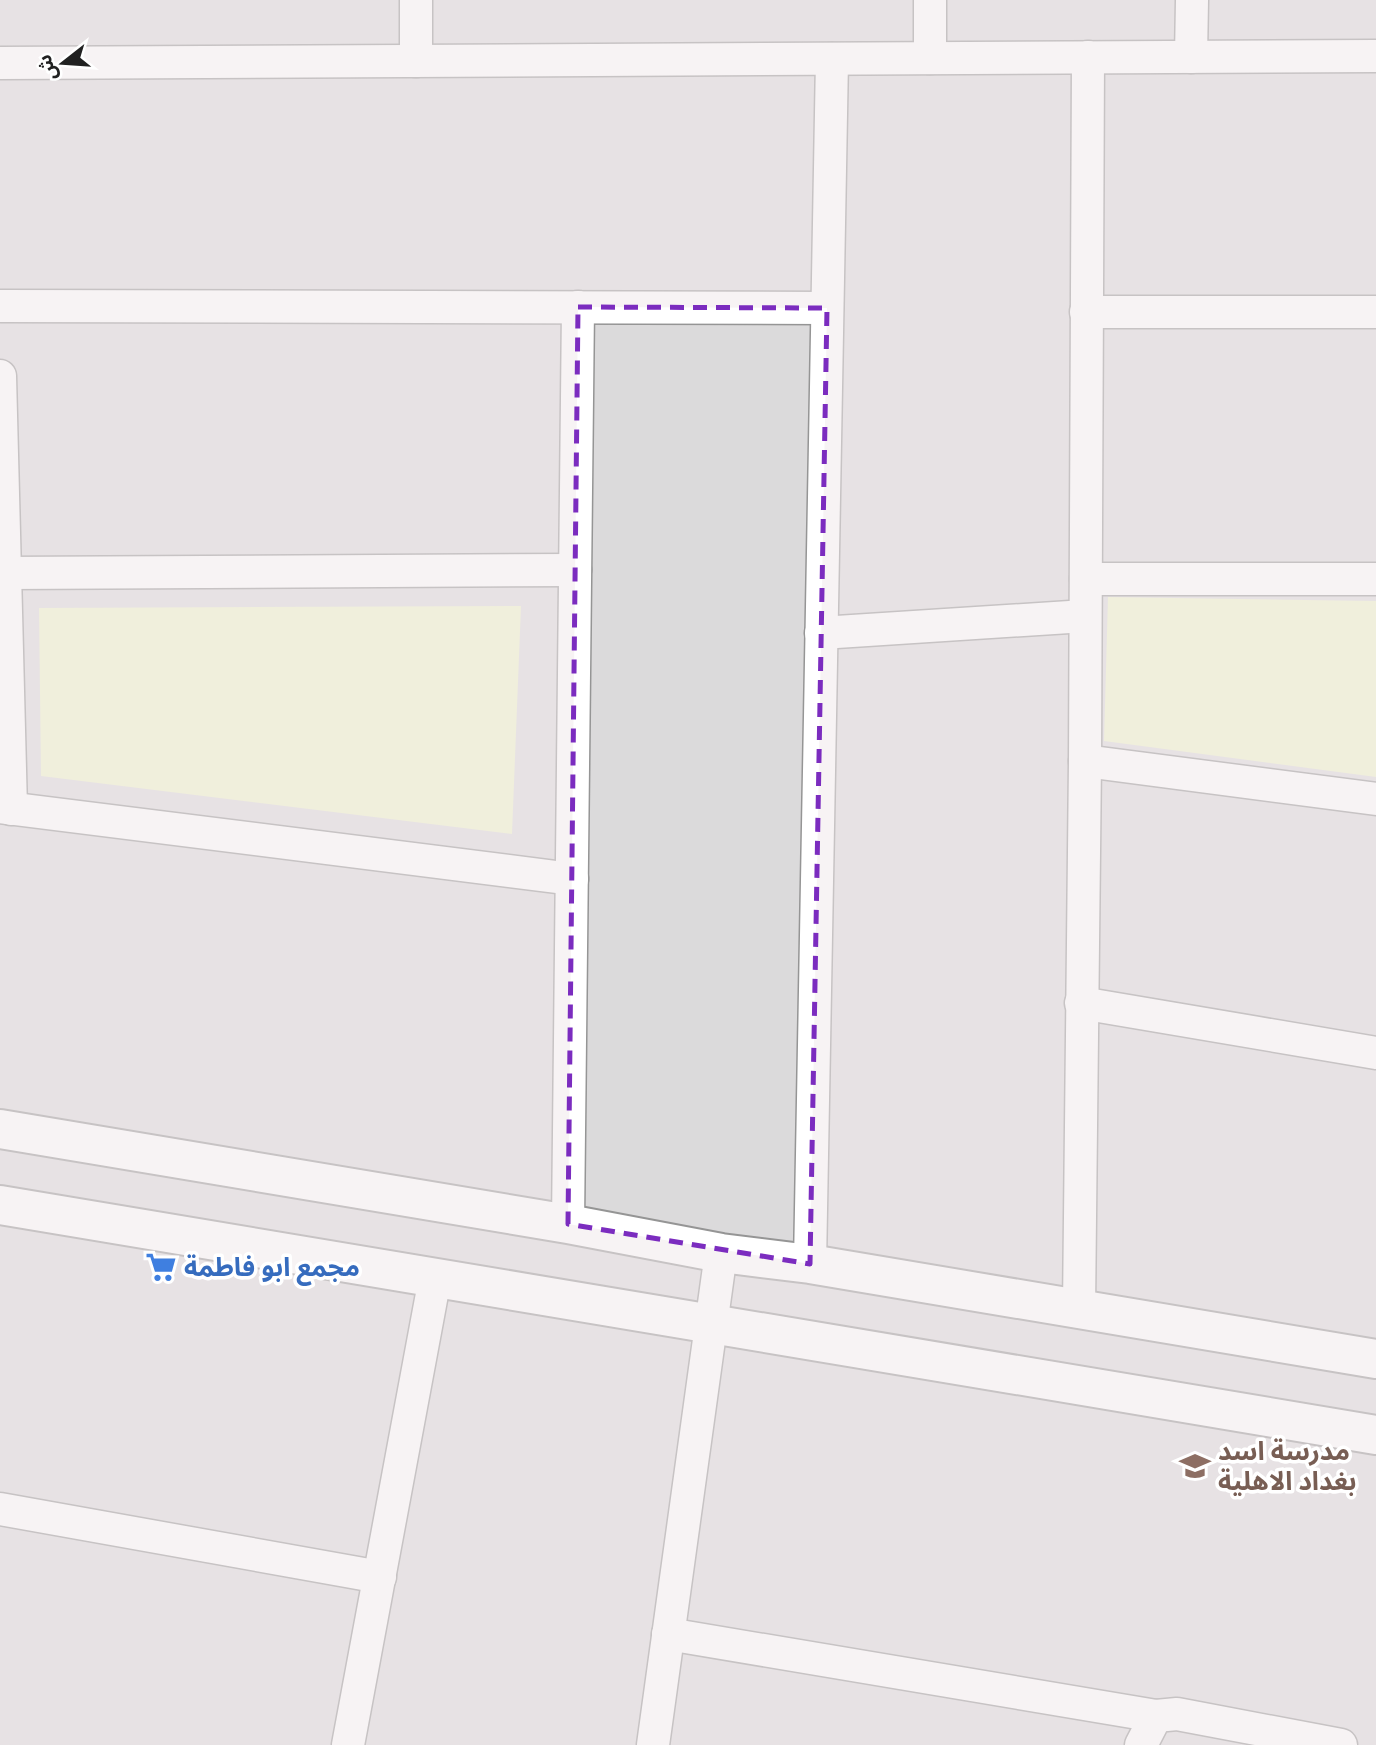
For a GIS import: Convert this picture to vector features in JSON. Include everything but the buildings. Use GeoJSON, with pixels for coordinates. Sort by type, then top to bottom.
{"type":"FeatureCollection","features":[{"type":"Feature","properties":{"kind":"street"},"geometry":{"type":"LineString","coordinates":[[416,0],[416,61]]}},
{"type":"Feature","properties":{"kind":"street"},"geometry":{"type":"LineString","coordinates":[[930,0],[930,58]]}},
{"type":"Feature","properties":{"kind":"street"},"geometry":{"type":"LineString","coordinates":[[1191,57],[1192,0]]}},
{"type":"Feature","properties":{"kind":"street"},"geometry":{"type":"LineString","coordinates":[[0,63],[1376,56]]}},
{"type":"Feature","properties":{"kind":"street"},"geometry":{"type":"LineString","coordinates":[[1079,1310],[1088,57]]}},
{"type":"Feature","properties":{"kind":"street"},"geometry":{"type":"LineString","coordinates":[[810,1264],[832,59]]}},
{"type":"Feature","properties":{"kind":"street"},"geometry":{"type":"LineString","coordinates":[[0,306],[827,307]]}},
{"type":"Feature","properties":{"kind":"street"},"geometry":{"type":"LineString","coordinates":[[568,1224],[578,307]]}},
{"type":"Feature","properties":{"kind":"street"},"geometry":{"type":"LineString","coordinates":[[1086,312],[1376,312]]}},
{"type":"Feature","properties":{"kind":"street"},"geometry":{"type":"LineString","coordinates":[[0,376],[5,573],[6,808],[572,879]]}},
{"type":"Feature","properties":{"kind":"street"},"geometry":{"type":"LineString","coordinates":[[5,573],[575,570]]}},
{"type":"Feature","properties":{"kind":"street"},"geometry":{"type":"LineString","coordinates":[[1086,579],[1376,579]]}},
{"type":"Feature","properties":{"kind":"street"},"geometry":{"type":"LineString","coordinates":[[821,633],[1086,616]]}},
{"type":"Feature","properties":{"kind":"street"},"geometry":{"type":"LineString","coordinates":[[1085,761],[1376,799]]}},
{"type":"Feature","properties":{"kind":"street"},"geometry":{"type":"LineString","coordinates":[[1081,1003],[1376,1053]]}},
{"type":"Feature","properties":{"kind":"street"},"geometry":{"type":"LineString","coordinates":[[0,1129],[568,1224],[721,1253],[810,1264],[1376,1359]]}},
{"type":"Feature","properties":{"kind":"street"},"geometry":{"type":"LineString","coordinates":[[0,1205],[1376,1436]]}},
{"type":"Feature","properties":{"kind":"street"},"geometry":{"type":"LineString","coordinates":[[653,1745],[721,1253]]}},
{"type":"Feature","properties":{"kind":"street"},"geometry":{"type":"LineString","coordinates":[[348,1745],[435,1278]]}},
{"type":"Feature","properties":{"kind":"street"},"geometry":{"type":"LineString","coordinates":[[0,1509],[380,1577]]}},
{"type":"Feature","properties":{"kind":"street"},"geometry":{"type":"LineString","coordinates":[[668,1634],[1156,1716],[1177,1714],[1341,1745]]}},
{"type":"Feature","properties":{"kind":"street"},"geometry":{"type":"LineString","coordinates":[[1141,1745],[1156,1716]]}},
{"type":"Feature","properties":{"kind":"highlighted area"},"geometry":{"type":"Polygon","coordinates":[[[578,307],[827,308],[810,1264],[568,1224],[578,307]]]}},
{"type":"Feature","properties":{"kind":"shaded area"},"geometry":{"type":"Polygon","coordinates":[[[0,0],[1376,0],[1376,1745],[0,1745],[0,0]]]}},
{"type":"Feature","properties":{"kind":"green space"},"geometry":{"type":"Polygon","coordinates":[[[1108,597],[1376,601],[1376,777],[1104,741],[1108,597]]]}},
{"type":"Feature","properties":{"kind":"green space"},"geometry":{"type":"Polygon","coordinates":[[[521,606],[512,834],[41,776],[39,608],[521,606]]]}},
{"type":"Feature","properties":{"kind":"place","name":"مجمع ابو فاطمة"},"geometry":{"type":"Point","coordinates":[161,1267]}},
{"type":"Feature","properties":{"kind":"place","name":"مدرسة اسد بغداد الاهلية"},"geometry":{"type":"Point","coordinates":[1195,1466]}}]}
